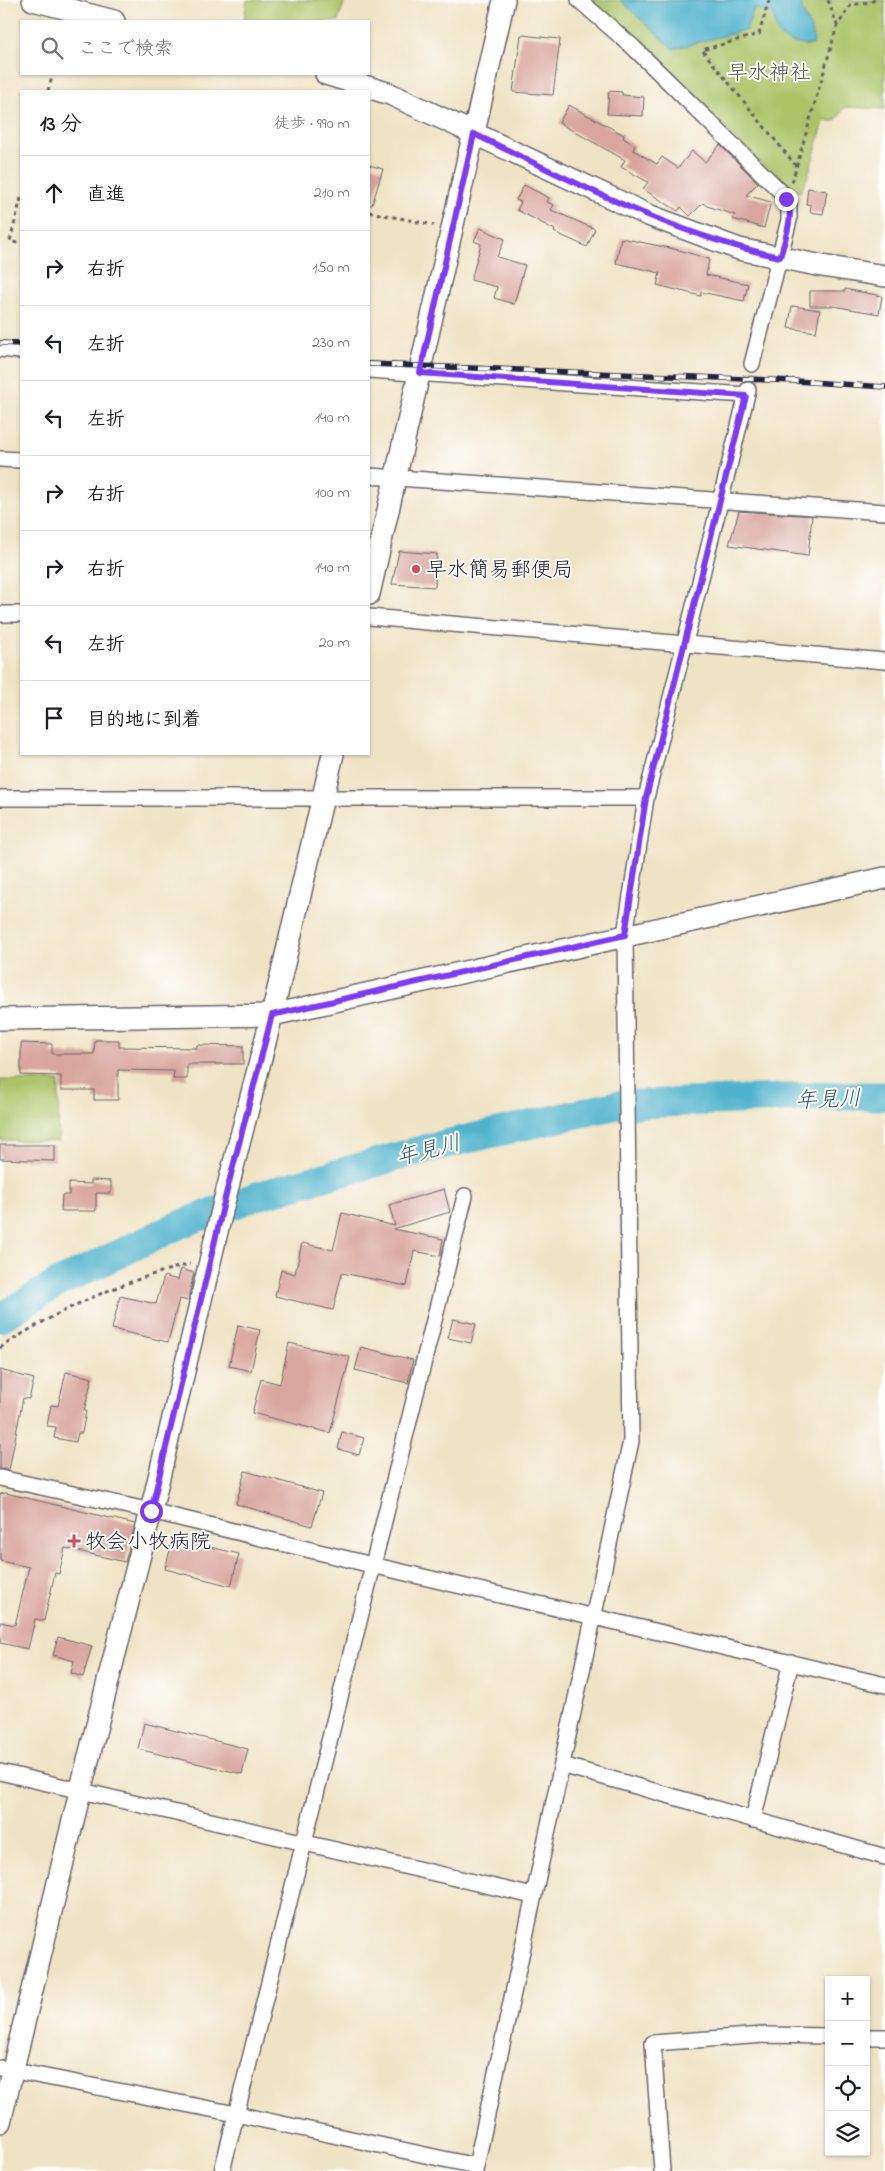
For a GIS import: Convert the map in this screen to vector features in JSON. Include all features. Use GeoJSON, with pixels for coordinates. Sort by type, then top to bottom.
{"type":"FeatureCollection","features":[{"type":"Feature","properties":{"kind":"street"},"geometry":{"type":"LineString","coordinates":[[33,0],[88,7],[112,20]]}},
{"type":"Feature","properties":{"kind":"street"},"geometry":{"type":"LineString","coordinates":[[370,590],[504,0]]}},
{"type":"Feature","properties":{"kind":"street"},"geometry":{"type":"LineString","coordinates":[[579,0],[633,47],[789,202],[789,220],[752,364]]}},
{"type":"Feature","properties":{"kind":"street"},"geometry":{"type":"LineString","coordinates":[[329,75],[390,94],[648,215],[740,249],[885,276]]}},
{"type":"Feature","properties":{"kind":"street"},"geometry":{"type":"LineString","coordinates":[[0,349],[20,350]]}},
{"type":"Feature","properties":{"kind":"street"},"geometry":{"type":"LineString","coordinates":[[6,2069],[236,2114],[476,2169],[533,1896],[595,1616],[631,1440],[625,935],[646,798],[747,393],[370,370]]}},
{"type":"Feature","properties":{"kind":"street"},"geometry":{"type":"LineString","coordinates":[[0,459],[20,460]]}},
{"type":"Feature","properties":{"kind":"street"},"geometry":{"type":"LineString","coordinates":[[370,476],[885,512]]}},
{"type":"Feature","properties":{"kind":"street"},"geometry":{"type":"LineString","coordinates":[[0,614],[20,614]]}},
{"type":"Feature","properties":{"kind":"street"},"geometry":{"type":"LineString","coordinates":[[370,618],[885,662]]}},
{"type":"Feature","properties":{"kind":"street"},"geometry":{"type":"LineString","coordinates":[[0,2122],[6,2069],[80,1792],[151,1511],[211,1256],[272,1015],[333,755]]}},
{"type":"Feature","properties":{"kind":"street"},"geometry":{"type":"LineString","coordinates":[[0,798],[646,798]]}},
{"type":"Feature","properties":{"kind":"street"},"geometry":{"type":"LineString","coordinates":[[0,1019],[272,1015],[885,878]]}},
{"type":"Feature","properties":{"kind":"street"},"geometry":{"type":"LineString","coordinates":[[222,2171],[465,1196]]}},
{"type":"Feature","properties":{"kind":"street"},"geometry":{"type":"LineString","coordinates":[[0,1478],[151,1511],[372,1565],[885,1685]]}},
{"type":"Feature","properties":{"kind":"street"},"geometry":{"type":"LineString","coordinates":[[753,1820],[791,1662]]}},
{"type":"Feature","properties":{"kind":"street"},"geometry":{"type":"LineString","coordinates":[[562,1765],[885,1856]]}},
{"type":"Feature","properties":{"kind":"street"},"geometry":{"type":"LineString","coordinates":[[0,1772],[533,1896]]}},
{"type":"Feature","properties":{"kind":"street"},"geometry":{"type":"LineString","coordinates":[[662,2171],[653,2043],[764,2035],[825,2036]]}},
{"type":"Feature","properties":{"kind":"street"},"geometry":{"type":"LineString","coordinates":[[870,2037],[885,2037]]}},
{"type":"Feature","properties":{"kind":"path"},"geometry":{"type":"LineString","coordinates":[[769,0],[758,34],[702,50],[797,167]]}},
{"type":"Feature","properties":{"kind":"path"},"geometry":{"type":"LineString","coordinates":[[828,0],[837,26]]}},
{"type":"Feature","properties":{"kind":"path"},"geometry":{"type":"LineString","coordinates":[[786,199],[797,167],[837,26],[851,5],[875,0]]}},
{"type":"Feature","properties":{"kind":"path"},"geometry":{"type":"LineString","coordinates":[[48,90],[52,75]]}},
{"type":"Feature","properties":{"kind":"path"},"geometry":{"type":"LineString","coordinates":[[20,202],[10,241],[20,244]]}},
{"type":"Feature","properties":{"kind":"path"},"geometry":{"type":"LineString","coordinates":[[370,212],[453,229]]}},
{"type":"Feature","properties":{"kind":"path"},"geometry":{"type":"LineString","coordinates":[[0,1348],[78,1303],[148,1274],[211,1256]]}},
{"type":"Feature","properties":{"kind":"green space"},"geometry":{"type":"Polygon","coordinates":[[[247,0],[345,0],[338,20],[244,20],[247,0]]]}},
{"type":"Feature","properties":{"kind":"green space","name":"早水神社"},"geometry":{"type":"Polygon","coordinates":[[[591,0],[885,0],[885,109],[845,107],[835,121],[824,121],[808,176],[800,192],[780,182],[591,0]]]}},
{"type":"Feature","properties":{"kind":"green space"},"geometry":{"type":"Polygon","coordinates":[[[0,1080],[59,1081],[58,1141],[0,1140],[0,1080]]]}},
{"type":"Feature","properties":{"kind":"water"},"geometry":{"type":"Polygon","coordinates":[[[620,0],[802,0],[801,6],[814,39],[813,45],[798,44],[783,39],[777,32],[774,16],[754,8],[746,30],[673,49],[620,0]]]}},
{"type":"Feature","properties":{"kind":"building"},"geometry":{"type":"Polygon","coordinates":[[[521,35],[560,39],[553,95],[513,92],[521,35]]]}},
{"type":"Feature","properties":{"kind":"building"},"geometry":{"type":"Polygon","coordinates":[[[609,91],[622,92],[622,95],[644,97],[643,116],[607,114],[609,91]]]}},
{"type":"Feature","properties":{"kind":"building"},"geometry":{"type":"Polygon","coordinates":[[[569,105],[624,135],[623,138],[635,145],[633,150],[657,164],[662,157],[678,168],[692,151],[705,162],[720,145],[758,183],[746,195],[771,202],[764,228],[733,219],[735,215],[703,203],[690,216],[681,207],[678,211],[643,189],[648,182],[621,167],[625,160],[559,123],[569,105]]]}},
{"type":"Feature","properties":{"kind":"building"},"geometry":{"type":"Polygon","coordinates":[[[370,165],[383,169],[372,205],[370,205],[370,165]]]}},
{"type":"Feature","properties":{"kind":"building"},"geometry":{"type":"Polygon","coordinates":[[[524,185],[549,198],[547,202],[554,205],[551,210],[595,229],[587,247],[554,232],[555,230],[517,210],[521,202],[516,200],[524,185]]]}},
{"type":"Feature","properties":{"kind":"building"},"geometry":{"type":"Polygon","coordinates":[[[808,188],[827,191],[823,214],[810,212],[811,205],[806,204],[808,188]]]}},
{"type":"Feature","properties":{"kind":"building"},"geometry":{"type":"Polygon","coordinates":[[[480,228],[505,239],[497,257],[525,265],[514,304],[494,298],[497,287],[471,280],[481,244],[474,241],[480,228]]]}},
{"type":"Feature","properties":{"kind":"building"},"geometry":{"type":"Polygon","coordinates":[[[621,238],[679,250],[709,259],[706,275],[748,284],[744,301],[701,292],[701,296],[657,285],[660,273],[616,263],[621,238]]]}},
{"type":"Feature","properties":{"kind":"building"},"geometry":{"type":"Polygon","coordinates":[[[845,289],[882,296],[879,314],[833,306],[810,306],[810,291],[845,291],[845,289]]]}},
{"type":"Feature","properties":{"kind":"building"},"geometry":{"type":"Polygon","coordinates":[[[792,306],[820,310],[816,332],[788,328],[792,306]]]}},
{"type":"Feature","properties":{"kind":"building"},"geometry":{"type":"Polygon","coordinates":[[[739,511],[812,516],[808,556],[729,545],[739,511]]]}},
{"type":"Feature","properties":{"kind":"building","name":"早水簡易郵便局"},"geometry":{"type":"Polygon","coordinates":[[[399,551],[437,554],[435,587],[392,584],[399,551]]]}},
{"type":"Feature","properties":{"kind":"building"},"geometry":{"type":"Polygon","coordinates":[[[95,1040],[119,1040],[119,1047],[197,1048],[197,1045],[243,1046],[243,1064],[187,1064],[187,1079],[173,1079],[174,1071],[118,1070],[118,1100],[94,1100],[94,1090],[61,1090],[61,1076],[21,1075],[21,1043],[52,1044],[52,1054],[94,1054],[95,1040]]]}},
{"type":"Feature","properties":{"kind":"building"},"geometry":{"type":"Polygon","coordinates":[[[0,1145],[55,1145],[55,1161],[0,1159],[0,1145]]]}},
{"type":"Feature","properties":{"kind":"building"},"geometry":{"type":"Polygon","coordinates":[[[91,1180],[111,1181],[111,1193],[96,1193],[96,1211],[61,1211],[62,1195],[69,1195],[69,1183],[91,1184],[91,1180]]]}},
{"type":"Feature","properties":{"kind":"building"},"geometry":{"type":"Polygon","coordinates":[[[444,1189],[450,1212],[393,1229],[443,1239],[440,1256],[414,1251],[407,1286],[342,1273],[333,1310],[275,1296],[281,1270],[295,1274],[302,1243],[333,1250],[342,1213],[395,1226],[389,1205],[444,1189]]]}},
{"type":"Feature","properties":{"kind":"building"},"geometry":{"type":"Polygon","coordinates":[[[181,1269],[194,1273],[188,1301],[179,1299],[168,1342],[112,1329],[120,1296],[156,1304],[164,1276],[178,1280],[181,1269]]]}},
{"type":"Feature","properties":{"kind":"building"},"geometry":{"type":"Polygon","coordinates":[[[453,1319],[476,1324],[471,1343],[448,1338],[453,1319]]]}},
{"type":"Feature","properties":{"kind":"building"},"geometry":{"type":"Polygon","coordinates":[[[238,1325],[260,1330],[251,1371],[229,1366],[238,1325]]]}},
{"type":"Feature","properties":{"kind":"building"},"geometry":{"type":"Polygon","coordinates":[[[289,1343],[350,1357],[330,1433],[252,1413],[261,1379],[280,1384],[289,1343]]]}},
{"type":"Feature","properties":{"kind":"building"},"geometry":{"type":"Polygon","coordinates":[[[361,1347],[413,1360],[408,1383],[355,1370],[361,1347]]]}},
{"type":"Feature","properties":{"kind":"building"},"geometry":{"type":"Polygon","coordinates":[[[0,1370],[34,1379],[29,1399],[23,1398],[9,1470],[0,1469],[0,1370]]]}},
{"type":"Feature","properties":{"kind":"building"},"geometry":{"type":"Polygon","coordinates":[[[66,1372],[92,1378],[84,1411],[86,1411],[82,1433],[78,1433],[76,1442],[54,1438],[56,1427],[47,1426],[51,1405],[58,1406],[66,1372]]]}},
{"type":"Feature","properties":{"kind":"building"},"geometry":{"type":"Polygon","coordinates":[[[342,1432],[364,1438],[359,1455],[338,1449],[342,1432]]]}},
{"type":"Feature","properties":{"kind":"building"},"geometry":{"type":"Polygon","coordinates":[[[245,1471],[322,1493],[312,1526],[236,1504],[245,1471]]]}},
{"type":"Feature","properties":{"kind":"building"},"geometry":{"type":"Polygon","coordinates":[[[6,1493],[135,1524],[125,1562],[65,1548],[59,1574],[55,1573],[44,1621],[35,1619],[28,1649],[0,1643],[0,1622],[15,1625],[29,1567],[0,1561],[0,1494],[6,1493]]]}},
{"type":"Feature","properties":{"kind":"building"},"geometry":{"type":"Polygon","coordinates":[[[173,1538],[239,1554],[231,1586],[165,1569],[173,1538]]]}},
{"type":"Feature","properties":{"kind":"building"},"geometry":{"type":"Polygon","coordinates":[[[58,1637],[92,1646],[83,1677],[71,1673],[74,1661],[53,1655],[58,1637]]]}},
{"type":"Feature","properties":{"kind":"building"},"geometry":{"type":"Polygon","coordinates":[[[144,1723],[248,1749],[242,1774],[138,1749],[144,1723]]]}},
{"type":"Feature","properties":{"kind":"waterway","name":"年見川"},"geometry":{"type":"LineString","coordinates":[[0,1318],[56,1284],[181,1224],[257,1196],[428,1148],[617,1105],[828,1096],[885,1096]]}},
{"type":"Feature","properties":{"kind":"tunnel"},"geometry":{"type":"LineString","coordinates":[[748,390],[752,364]]}},
{"type":"Feature","properties":{"kind":"railway"},"geometry":{"type":"LineString","coordinates":[[0,343],[20,344]]}},
{"type":"Feature","properties":{"kind":"railway"},"geometry":{"type":"LineString","coordinates":[[370,364],[795,381],[885,387]]}},
{"type":"Feature","properties":{"kind":"place","name":"早水簡易郵便局"},"geometry":{"type":"Point","coordinates":[416,569]}},
{"type":"Feature","properties":{"kind":"place","name":"牧会小牧病院"},"geometry":{"type":"Point","coordinates":[74,1541]}},
{"type":"Feature","properties":{"kind":"route"},"geometry":{"type":"LineString","coordinates":[[151,1511],[225,1198],[272,1015],[625,935],[630,891],[646,798],[746,396],[420,373],[474,134],[648,215],[740,249],[780,257],[790,211],[789,202],[786,199]]}}]}
